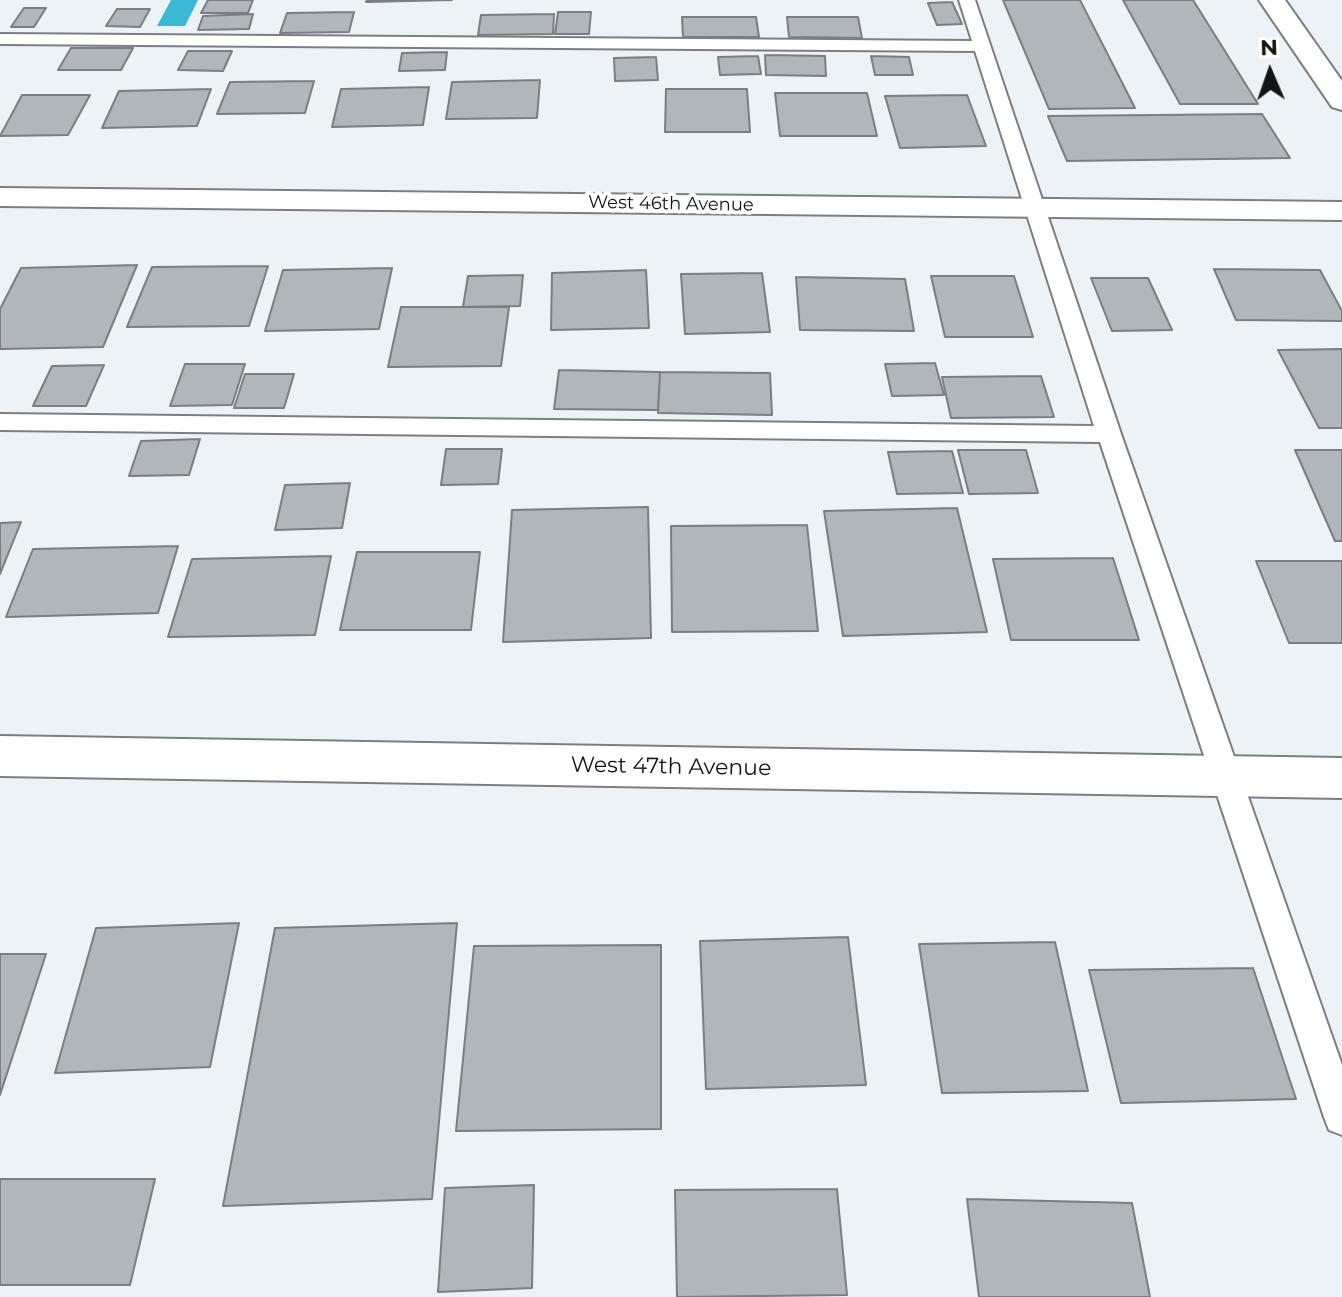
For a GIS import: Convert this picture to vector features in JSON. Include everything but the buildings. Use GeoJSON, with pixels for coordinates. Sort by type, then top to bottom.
{"type":"FeatureCollection","features":[{"type":"Feature","properties":{"kind":"street"},"geometry":{"type":"LineString","coordinates":[[1272,0],[1342,101]]}},
{"type":"Feature","properties":{"kind":"street","name":"West 46th Avenue"},"geometry":{"type":"LineString","coordinates":[[0,197],[1342,211]]}},
{"type":"Feature","properties":{"kind":"street","name":"West 47th Avenue"},"geometry":{"type":"LineString","coordinates":[[0,756],[1342,778]]}},
{"type":"Feature","properties":{"kind":"lane"},"geometry":{"type":"LineString","coordinates":[[967,0],[1109,434],[1342,1117]]}},
{"type":"Feature","properties":{"kind":"lane"},"geometry":{"type":"LineString","coordinates":[[0,39],[982,46]]}},
{"type":"Feature","properties":{"kind":"lane"},"geometry":{"type":"LineString","coordinates":[[0,422],[1109,434]]}},
{"type":"Feature","properties":{"kind":"water"},"geometry":{"type":"Polygon","coordinates":[[[171,0],[198,0],[185,26],[157,26],[171,0]]]}}]}
